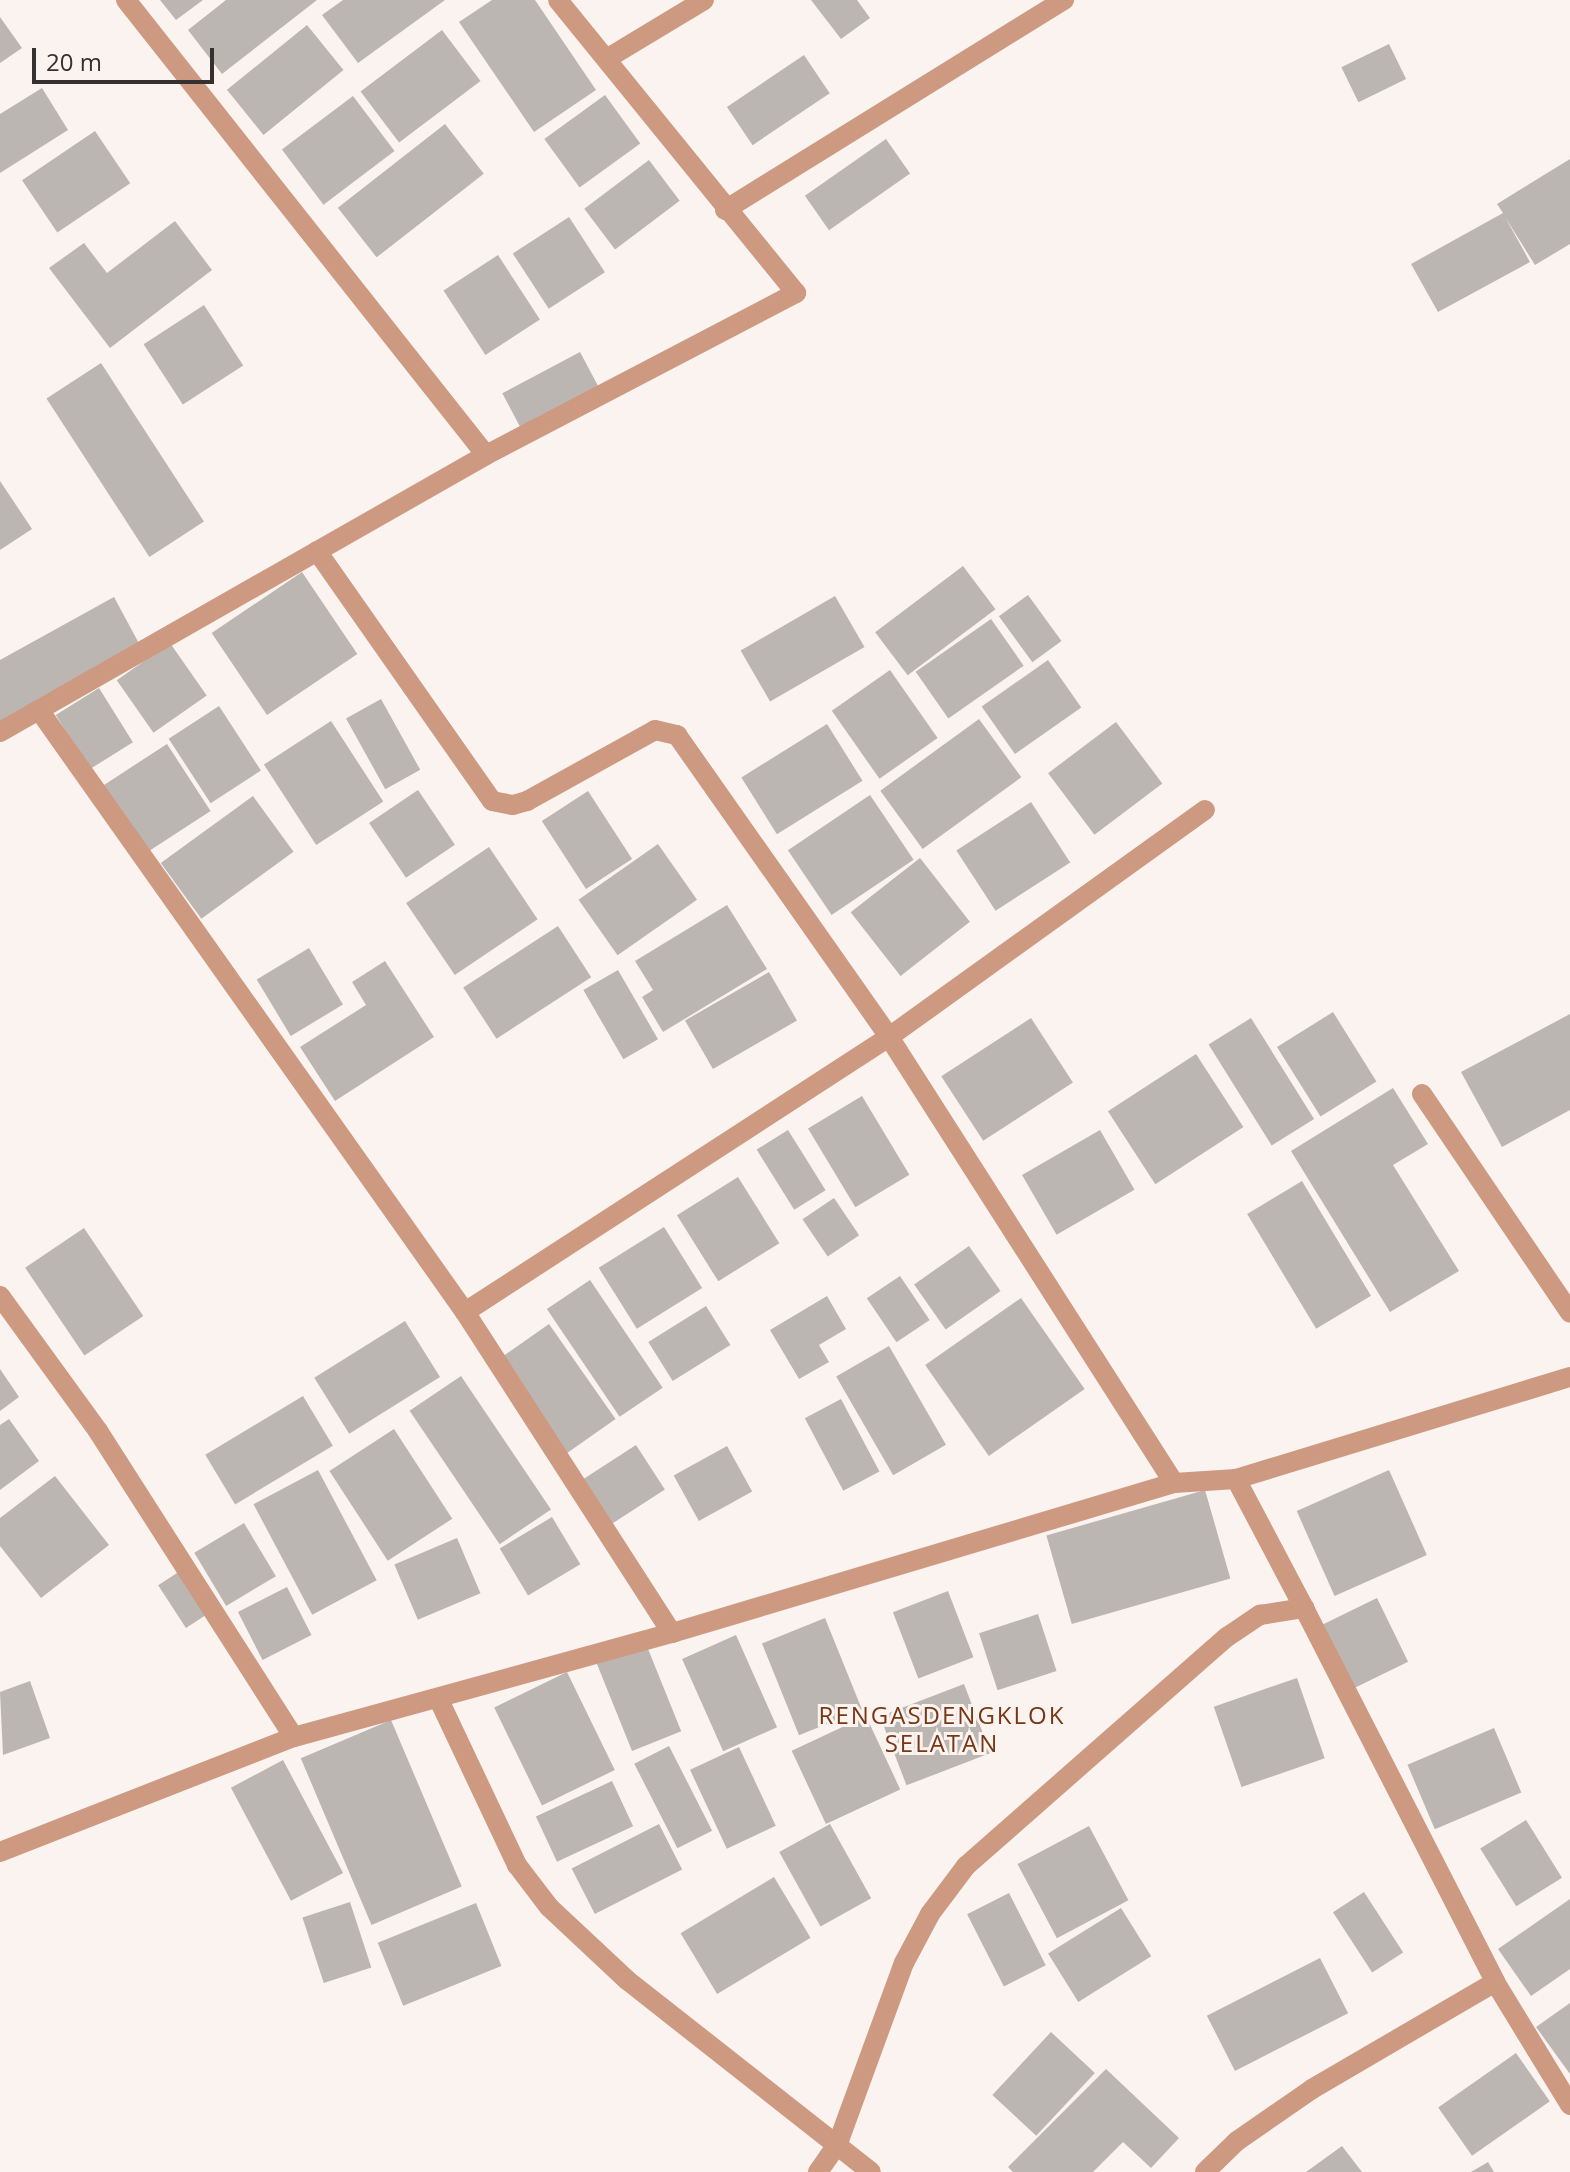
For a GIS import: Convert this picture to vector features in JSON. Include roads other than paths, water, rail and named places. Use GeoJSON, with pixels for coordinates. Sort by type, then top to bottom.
{"type":"FeatureCollection","features":[{"type":"Feature","properties":{"kind":"street"},"geometry":{"type":"LineString","coordinates":[[126,0],[486,455]]}},
{"type":"Feature","properties":{"kind":"street"},"geometry":{"type":"LineString","coordinates":[[0,732],[486,455],[796,293],[725,210],[608,58],[558,0]]}},
{"type":"Feature","properties":{"kind":"street"},"geometry":{"type":"LineString","coordinates":[[608,58],[704,0]]}},
{"type":"Feature","properties":{"kind":"street"},"geometry":{"type":"LineString","coordinates":[[725,210],[1064,0]]}},
{"type":"Feature","properties":{"kind":"street"},"geometry":{"type":"LineString","coordinates":[[317,551],[492,801],[513,805],[527,801],[655,730],[672,731],[889,1037],[1174,1483]]}},
{"type":"Feature","properties":{"kind":"street"},"geometry":{"type":"LineString","coordinates":[[39,710],[465,1312],[672,1633]]}},
{"type":"Feature","properties":{"kind":"street"},"geometry":{"type":"LineString","coordinates":[[465,1312],[889,1037],[1205,810]]}},
{"type":"Feature","properties":{"kind":"street"},"geometry":{"type":"LineString","coordinates":[[1422,1094],[1570,1313]]}},
{"type":"Feature","properties":{"kind":"street"},"geometry":{"type":"LineString","coordinates":[[0,1296],[98,1431],[294,1737]]}},
{"type":"Feature","properties":{"kind":"street"},"geometry":{"type":"LineString","coordinates":[[0,1852],[294,1737],[439,1700],[672,1633],[1174,1483],[1236,1479],[1570,1377]]}},
{"type":"Feature","properties":{"kind":"street"},"geometry":{"type":"LineString","coordinates":[[1236,1479],[1495,1982],[1570,2105]]}},
{"type":"Feature","properties":{"kind":"street"},"geometry":{"type":"LineString","coordinates":[[818,2172],[838,2143],[904,1963],[930,1914],[966,1866],[1227,1637],[1260,1615],[1304,1608]]}},
{"type":"Feature","properties":{"kind":"street"},"geometry":{"type":"LineString","coordinates":[[439,1700],[517,1865],[549,1907],[627,1980],[871,2172]]}},
{"type":"Feature","properties":{"kind":"street"},"geometry":{"type":"LineString","coordinates":[[1205,2172],[1237,2141],[1312,2089],[1495,1982]]}},
{"type":"Feature","properties":{"kind":"district","name":"RENGASDENGKLOK SELATAN"},"geometry":{"type":"Point","coordinates":[942,1729]}}]}
